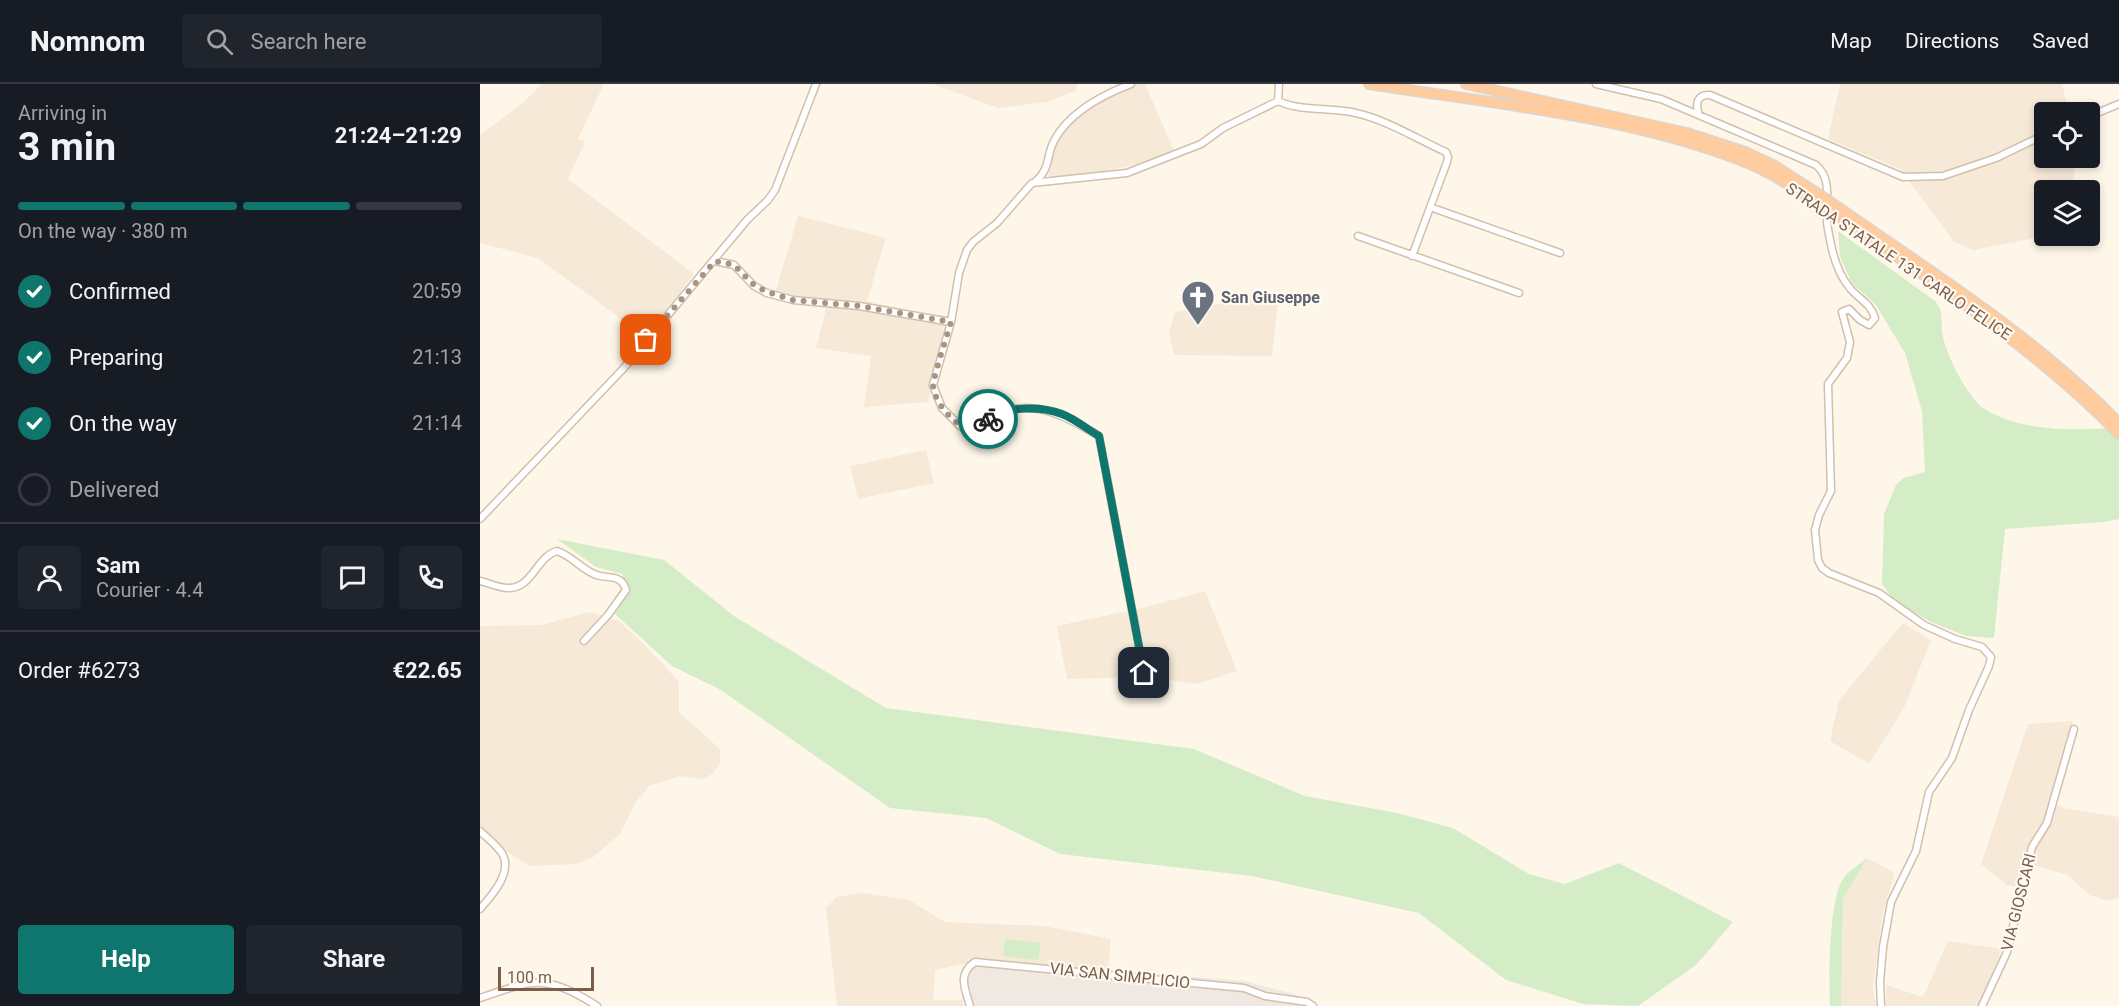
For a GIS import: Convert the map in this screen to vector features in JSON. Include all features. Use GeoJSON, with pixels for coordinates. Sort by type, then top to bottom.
{"type":"FeatureCollection","features":[{"type":"Feature","properties":{"kind":"highway","name":"STRADA STATALE 131 CARLO FELICE"},"geometry":{"type":"LineString","coordinates":[[1369,84],[1554,113],[1659,134],[1742,160],[1836,210],[2034,345],[2113,420],[2119,434]]}},
{"type":"Feature","properties":{"kind":"highway","name":"STRADA STATALE 131 CARLO FELICE"},"geometry":{"type":"LineString","coordinates":[[1466,84],[1650,124],[1745,152],[1775,166],[1820,200]]}},
{"type":"Feature","properties":{"kind":"highway"},"geometry":{"type":"LineString","coordinates":[[1650,124],[1659,134]]}},
{"type":"Feature","properties":{"kind":"street"},"geometry":{"type":"LineString","coordinates":[[480,519],[623,369],[671,309],[775,190],[816,84]]}},
{"type":"Feature","properties":{"kind":"street"},"geometry":{"type":"LineString","coordinates":[[1131,84],[1087,105],[1070,119],[1055,139],[1046,172],[1020,195],[996,223],[967,250],[959,273],[951,322],[933,385],[942,408],[960,426],[970,431],[996,413],[1037,408],[1062,414],[1099,436],[1144,673]]}},
{"type":"Feature","properties":{"kind":"street"},"geometry":{"type":"LineString","coordinates":[[1278,101],[1279,84]]}},
{"type":"Feature","properties":{"kind":"street"},"geometry":{"type":"LineString","coordinates":[[1596,84],[1661,99],[1816,165],[1824,172],[1827,182],[1827,220],[1832,252],[1850,288],[1872,309],[1875,318],[1869,325],[1849,309],[1842,312],[1850,342],[1846,358],[1828,384],[1831,491],[1819,515],[1815,530],[1818,560],[1822,568],[1879,593],[1924,625],[1955,639],[1982,647],[1990,657],[1989,666],[1969,710],[1952,759],[1929,792],[1916,851],[1891,902],[1883,947],[1880,981],[1881,1006]]}},
{"type":"Feature","properties":{"kind":"street"},"geometry":{"type":"LineString","coordinates":[[1699,114],[1696,105],[1698,100],[1704,95],[1710,95],[1903,177],[1943,176],[1996,158],[2034,140]]}},
{"type":"Feature","properties":{"kind":"street"},"geometry":{"type":"LineString","coordinates":[[1036,181],[1058,182],[1127,172],[1201,144],[1223,128],[1278,101],[1294,107],[1320,108],[1358,114],[1446,152],[1448,157],[1412,256]]}},
{"type":"Feature","properties":{"kind":"street"},"geometry":{"type":"LineString","coordinates":[[2100,112],[2119,104]]}},
{"type":"Feature","properties":{"kind":"street"},"geometry":{"type":"LineString","coordinates":[[1430,207],[1560,253]]}},
{"type":"Feature","properties":{"kind":"street"},"geometry":{"type":"LineString","coordinates":[[1358,236],[1519,293]]}},
{"type":"Feature","properties":{"kind":"street"},"geometry":{"type":"LineString","coordinates":[[715,261],[734,265],[754,285],[767,292],[793,300],[859,306],[951,322]]}},
{"type":"Feature","properties":{"kind":"street"},"geometry":{"type":"LineString","coordinates":[[480,581],[505,588],[519,586],[544,559],[557,550],[573,558],[595,575],[615,577],[624,584],[626,590],[608,615],[584,641]]}},
{"type":"Feature","properties":{"kind":"street","name":"VIA GIOSCARI"},"geometry":{"type":"LineString","coordinates":[[1982,1006],[2007,952],[2032,847],[2047,823],[2074,729]]}},
{"type":"Feature","properties":{"kind":"street"},"geometry":{"type":"LineString","coordinates":[[480,831],[503,856],[504,866],[501,881],[480,909]]}},
{"type":"Feature","properties":{"kind":"street","name":"VIA SAN SIMPLICIO"},"geometry":{"type":"LineString","coordinates":[[970,1006],[963,981],[964,972],[975,962],[1244,988],[1265,996],[1306,1002],[1313,1006]]}},
{"type":"Feature","properties":{"kind":"street"},"geometry":{"type":"LineString","coordinates":[[480,998],[518,985],[543,981],[573,991],[597,1006]]}},
{"type":"Feature","properties":{"kind":"shaded area"},"geometry":{"type":"Polygon","coordinates":[[[542,84],[604,84],[578,139],[585,142],[568,179],[694,274],[647,338],[538,258],[480,243],[480,135],[525,101],[542,84]]]}},
{"type":"Feature","properties":{"kind":"shaded area"},"geometry":{"type":"Polygon","coordinates":[[[932,84],[1078,84],[1075,91],[1047,102],[998,108],[932,84]]]}},
{"type":"Feature","properties":{"kind":"shaded area"},"geometry":{"type":"Polygon","coordinates":[[[1134,84],[1145,84],[1175,153],[1134,165],[1081,176],[1049,176],[1048,167],[1056,142],[1077,115],[1134,84]]]}},
{"type":"Feature","properties":{"kind":"shaded area"},"geometry":{"type":"Polygon","coordinates":[[[1840,84],[2062,84],[2066,102],[2034,102],[2034,168],[2075,168],[2075,170],[2074,180],[2034,180],[2034,238],[1973,250],[1954,242],[1900,169],[1828,139],[1840,84]]]}},
{"type":"Feature","properties":{"kind":"shaded area"},"geometry":{"type":"Polygon","coordinates":[[[798,216],[886,238],[867,301],[945,320],[928,402],[864,407],[871,356],[816,348],[828,302],[774,297],[798,216]]]}},
{"type":"Feature","properties":{"kind":"shaded area"},"geometry":{"type":"Polygon","coordinates":[[[1279,293],[1272,356],[1174,355],[1169,332],[1175,312],[1279,293]]]}},
{"type":"Feature","properties":{"kind":"shaded area"},"geometry":{"type":"Polygon","coordinates":[[[926,450],[934,483],[858,499],[850,466],[926,450]]]}},
{"type":"Feature","properties":{"kind":"shaded area"},"geometry":{"type":"Polygon","coordinates":[[[1205,591],[1237,671],[1198,684],[1150,677],[1067,679],[1057,626],[1146,607],[1205,591]]]}},
{"type":"Feature","properties":{"kind":"shaded area"},"geometry":{"type":"Polygon","coordinates":[[[590,612],[619,621],[679,682],[679,712],[720,749],[720,763],[713,773],[704,779],[680,776],[649,786],[636,802],[620,834],[592,858],[575,864],[529,866],[499,846],[480,826],[480,626],[541,625],[590,612]]]}},
{"type":"Feature","properties":{"kind":"shaded area"},"geometry":{"type":"Polygon","coordinates":[[[1903,623],[1931,640],[1904,708],[1869,764],[1830,741],[1839,700],[1903,623]]]}},
{"type":"Feature","properties":{"kind":"shaded area"},"geometry":{"type":"Polygon","coordinates":[[[2073,721],[2051,801],[2063,808],[2119,817],[2119,898],[2109,901],[2089,895],[2068,875],[2030,864],[2022,887],[2007,885],[1981,864],[2028,724],[2073,721]]]}},
{"type":"Feature","properties":{"kind":"shaded area"},"geometry":{"type":"Polygon","coordinates":[[[1867,858],[1895,873],[1883,912],[1873,987],[1876,1006],[1841,1006],[1843,899],[1867,858]]]}},
{"type":"Feature","properties":{"kind":"shaded area"},"geometry":{"type":"Polygon","coordinates":[[[863,893],[909,900],[945,922],[1044,926],[1111,939],[1108,970],[983,960],[935,970],[933,1000],[962,1000],[964,1006],[837,1006],[826,908],[836,897],[863,893]]]}},
{"type":"Feature","properties":{"kind":"shaded area"},"geometry":{"type":"Polygon","coordinates":[[[1948,941],[2002,949],[1980,1006],[1886,1006],[1886,985],[1923,997],[1948,941]]]}},
{"type":"Feature","properties":{"kind":"shaded area"},"geometry":{"type":"Polygon","coordinates":[[[984,960],[1245,981],[1294,994],[1315,1006],[967,1006],[962,990],[962,972],[970,963],[984,960]]]}},
{"type":"Feature","properties":{"kind":"green space"},"geometry":{"type":"Polygon","coordinates":[[[1838,231],[1935,301],[1941,312],[1943,339],[1954,367],[1970,393],[1983,408],[2014,422],[2031,426],[2067,429],[2119,428],[2119,519],[2005,529],[1994,638],[1966,636],[1931,622],[1894,601],[1882,584],[1884,514],[1896,485],[1903,478],[1925,472],[1922,411],[1905,353],[1876,305],[1852,283],[1840,257],[1838,231]]]}},
{"type":"Feature","properties":{"kind":"green space"},"geometry":{"type":"Polygon","coordinates":[[[557,539],[664,560],[734,616],[886,708],[1194,749],[1305,796],[1397,813],[1453,828],[1529,874],[1565,884],[1619,863],[1733,922],[1696,965],[1638,1006],[1583,1004],[1506,980],[1419,913],[1252,876],[1060,854],[986,818],[890,808],[721,690],[672,666],[615,614],[630,590],[622,574],[596,567],[557,539]]]}},
{"type":"Feature","properties":{"kind":"green space"},"geometry":{"type":"Polygon","coordinates":[[[1867,858],[1843,899],[1841,1006],[1830,1006],[1831,938],[1835,901],[1839,886],[1845,876],[1867,858]]]}},
{"type":"Feature","properties":{"kind":"green space"},"geometry":{"type":"Polygon","coordinates":[[[1005,939],[1041,943],[1038,960],[1003,956],[1005,939]]]}},
{"type":"Feature","properties":{"kind":"way so far"},"geometry":{"type":"LineString","coordinates":[[646,340],[715,261],[734,265],[754,285],[767,292],[793,300],[859,306],[951,322],[933,385],[942,408],[960,426],[970,431],[988,419]]}},
{"type":"Feature","properties":{"kind":"place","name":"San Giuseppe"},"geometry":{"type":"Point","coordinates":[1198,326]}},
{"type":"Feature","properties":{"kind":"route"},"geometry":{"type":"LineString","coordinates":[[988,419],[996,413],[1037,408],[1062,414],[1099,436],[1144,673]]}}]}
